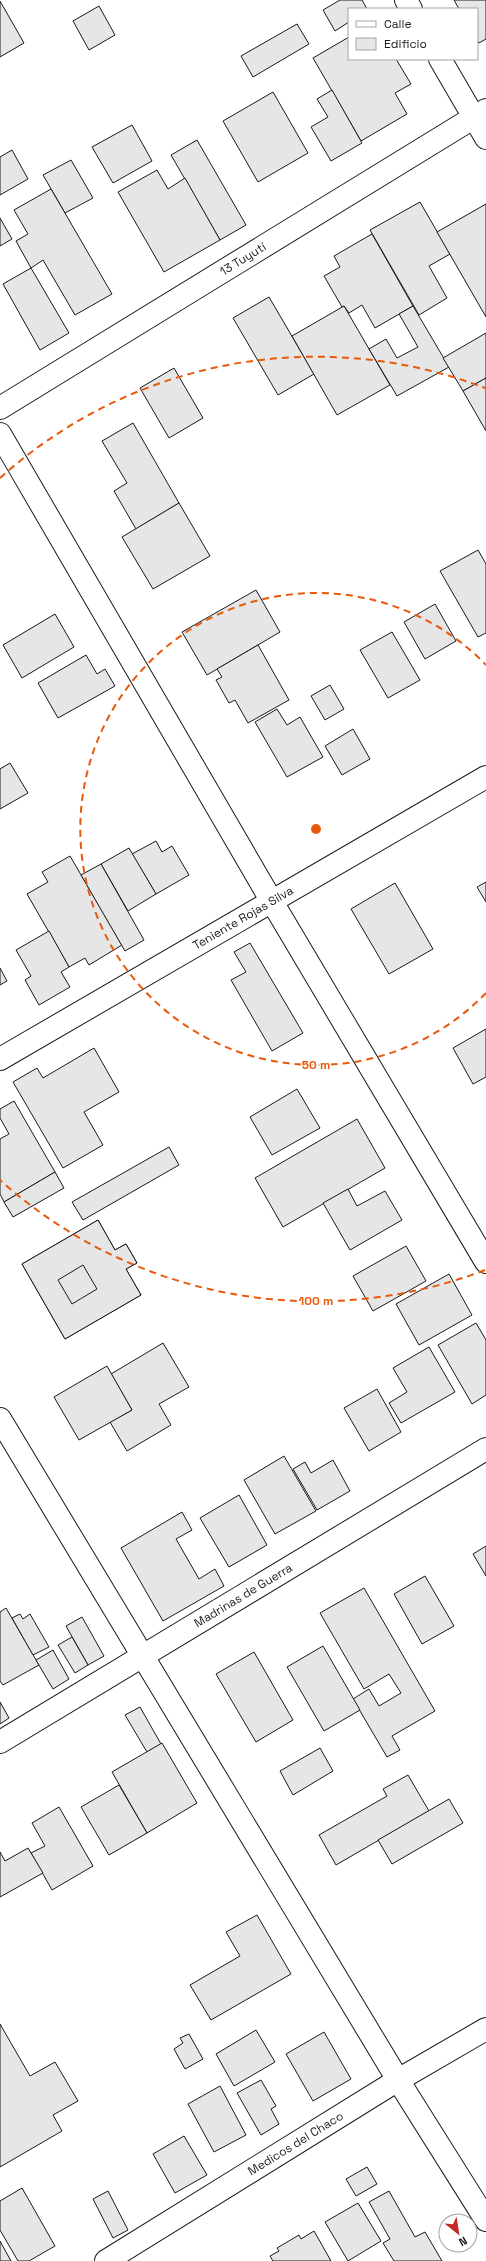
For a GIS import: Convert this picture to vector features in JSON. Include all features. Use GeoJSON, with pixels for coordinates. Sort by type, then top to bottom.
{"type":"FeatureCollection","features":[{"type":"Feature","properties":{"kind":"street"},"geometry":{"type":"LineString","coordinates":[[441,60],[480,114],[486,138]]}},
{"type":"Feature","properties":{"kind":"street","name":"13 Tuyutí"},"geometry":{"type":"LineString","coordinates":[[0,408],[480,114]]}},
{"type":"Feature","properties":{"kind":"street"},"geometry":{"type":"LineString","coordinates":[[0,434],[271,900],[486,1262]]}},
{"type":"Feature","properties":{"kind":"street","name":"Teniente Rojas Silva"},"geometry":{"type":"LineString","coordinates":[[0,1059],[271,900],[486,777]]}},
{"type":"Feature","properties":{"kind":"street"},"geometry":{"type":"LineString","coordinates":[[0,1419],[398,2080],[486,2220]]}},
{"type":"Feature","properties":{"kind":"street","name":"Madrinas de Guerra"},"geometry":{"type":"LineString","coordinates":[[0,1742],[486,1449]]}},
{"type":"Feature","properties":{"kind":"street","name":"Medicos del Chaco"},"geometry":{"type":"LineString","coordinates":[[106,2261],[398,2080],[486,2029]]}},
{"type":"Feature","properties":{"kind":"building"},"geometry":{"type":"Polygon","coordinates":[[[340,0],[362,0],[366,8],[348,8],[348,23],[335,31],[323,10],[340,0]]]}},
{"type":"Feature","properties":{"kind":"building"},"geometry":{"type":"Polygon","coordinates":[[[454,0],[486,0],[486,39],[479,43],[478,42],[478,8],[458,8],[454,0]]]}},
{"type":"Feature","properties":{"kind":"building"},"geometry":{"type":"Polygon","coordinates":[[[0,1],[24,43],[0,57],[0,1]]]}},
{"type":"Feature","properties":{"kind":"building"},"geometry":{"type":"Polygon","coordinates":[[[99,6],[115,35],[89,50],[73,21],[99,6]]]}},
{"type":"Feature","properties":{"kind":"building"},"geometry":{"type":"Polygon","coordinates":[[[297,24],[309,44],[253,77],[241,56],[297,24]]]}},
{"type":"Feature","properties":{"kind":"building"},"geometry":{"type":"Polygon","coordinates":[[[348,38],[348,60],[397,60],[411,84],[395,93],[407,114],[361,141],[313,58],[348,38]]]}},
{"type":"Feature","properties":{"kind":"building"},"geometry":{"type":"Polygon","coordinates":[[[332,90],[362,143],[331,161],[311,127],[328,117],[317,99],[332,90]]]}},
{"type":"Feature","properties":{"kind":"building"},"geometry":{"type":"Polygon","coordinates":[[[273,92],[308,153],[258,182],[223,121],[273,92]]]}},
{"type":"Feature","properties":{"kind":"building"},"geometry":{"type":"Polygon","coordinates":[[[132,125],[152,161],[113,183],[92,147],[132,125]]]}},
{"type":"Feature","properties":{"kind":"building"},"geometry":{"type":"Polygon","coordinates":[[[197,140],[246,225],[220,240],[171,155],[197,140]]]}},
{"type":"Feature","properties":{"kind":"building"},"geometry":{"type":"Polygon","coordinates":[[[12,150],[28,179],[0,195],[0,157],[12,150]]]}},
{"type":"Feature","properties":{"kind":"building"},"geometry":{"type":"Polygon","coordinates":[[[71,160],[93,198],[65,213],[43,175],[71,160]]]}},
{"type":"Feature","properties":{"kind":"building"},"geometry":{"type":"Polygon","coordinates":[[[157,170],[168,189],[185,178],[220,240],[164,272],[118,192],[157,170]]]}},
{"type":"Feature","properties":{"kind":"building"},"geometry":{"type":"Polygon","coordinates":[[[51,189],[112,294],[75,315],[43,260],[31,268],[16,241],[28,234],[14,210],[51,189]]]}},
{"type":"Feature","properties":{"kind":"building"},"geometry":{"type":"Polygon","coordinates":[[[420,202],[450,254],[429,266],[447,298],[419,315],[370,230],[420,202]]]}},
{"type":"Feature","properties":{"kind":"building"},"geometry":{"type":"Polygon","coordinates":[[[486,204],[486,317],[437,232],[486,204]]]}},
{"type":"Feature","properties":{"kind":"building"},"geometry":{"type":"Polygon","coordinates":[[[0,218],[12,239],[0,246],[0,218]]]}},
{"type":"Feature","properties":{"kind":"building"},"geometry":{"type":"Polygon","coordinates":[[[372,234],[413,306],[375,328],[362,305],[349,313],[344,306],[342,307],[324,276],[340,267],[334,256],[372,234]]]}},
{"type":"Feature","properties":{"kind":"building"},"geometry":{"type":"Polygon","coordinates":[[[31,268],[69,333],[40,350],[3,284],[31,268]]]}},
{"type":"Feature","properties":{"kind":"building"},"geometry":{"type":"Polygon","coordinates":[[[269,297],[314,374],[278,395],[233,318],[269,297]]]}},
{"type":"Feature","properties":{"kind":"building"},"geometry":{"type":"Polygon","coordinates":[[[344,306],[390,385],[337,415],[292,336],[344,306]]]}},
{"type":"Feature","properties":{"kind":"building"},"geometry":{"type":"Polygon","coordinates":[[[413,306],[449,367],[397,396],[369,349],[386,339],[397,358],[418,347],[399,314],[413,306]]]}},
{"type":"Feature","properties":{"kind":"building"},"geometry":{"type":"Polygon","coordinates":[[[486,333],[486,378],[463,391],[443,358],[486,333]]]}},
{"type":"Feature","properties":{"kind":"building"},"geometry":{"type":"Polygon","coordinates":[[[174,368],[203,418],[169,438],[140,388],[174,368]]]}},
{"type":"Feature","properties":{"kind":"building"},"geometry":{"type":"Polygon","coordinates":[[[486,378],[486,431],[463,391],[486,378]]]}},
{"type":"Feature","properties":{"kind":"building"},"geometry":{"type":"Polygon","coordinates":[[[133,423],[179,503],[136,529],[114,491],[127,483],[102,441],[133,423]]]}},
{"type":"Feature","properties":{"kind":"building"},"geometry":{"type":"Polygon","coordinates":[[[179,503],[210,556],[153,589],[122,537],[179,503]]]}},
{"type":"Feature","properties":{"kind":"building"},"geometry":{"type":"Polygon","coordinates":[[[478,550],[486,564],[486,633],[478,637],[440,571],[478,550]]]}},
{"type":"Feature","properties":{"kind":"building"},"geometry":{"type":"Polygon","coordinates":[[[256,590],[280,632],[207,675],[182,632],[256,590]]]}},
{"type":"Feature","properties":{"kind":"building"},"geometry":{"type":"Polygon","coordinates":[[[435,604],[456,641],[425,659],[404,622],[435,604]]]}},
{"type":"Feature","properties":{"kind":"building"},"geometry":{"type":"Polygon","coordinates":[[[55,614],[74,647],[22,678],[3,645],[55,614]]]}},
{"type":"Feature","properties":{"kind":"building"},"geometry":{"type":"Polygon","coordinates":[[[392,632],[420,680],[388,698],[360,650],[392,632]]]}},
{"type":"Feature","properties":{"kind":"building"},"geometry":{"type":"Polygon","coordinates":[[[258,645],[289,700],[248,723],[235,700],[229,703],[216,680],[222,677],[217,669],[258,645]]]}},
{"type":"Feature","properties":{"kind":"building"},"geometry":{"type":"Polygon","coordinates":[[[86,655],[97,674],[105,669],[115,686],[58,718],[38,683],[86,655]]]}},
{"type":"Feature","properties":{"kind":"building"},"geometry":{"type":"Polygon","coordinates":[[[330,685],[344,709],[325,720],[311,696],[330,685]]]}},
{"type":"Feature","properties":{"kind":"building"},"geometry":{"type":"Polygon","coordinates":[[[277,709],[287,725],[300,717],[323,757],[287,777],[255,722],[277,709]]]}},
{"type":"Feature","properties":{"kind":"building"},"geometry":{"type":"Polygon","coordinates":[[[353,729],[370,759],[342,775],[325,746],[353,729]]]}},
{"type":"Feature","properties":{"kind":"building"},"geometry":{"type":"Polygon","coordinates":[[[10,763],[28,793],[0,809],[0,769],[10,763]]]}},
{"type":"Feature","properties":{"kind":"building"},"geometry":{"type":"Polygon","coordinates":[[[156,841],[162,852],[172,846],[189,875],[156,894],[132,854],[156,841]]]}},
{"type":"Feature","properties":{"kind":"building"},"geometry":{"type":"Polygon","coordinates":[[[129,848],[156,894],[128,911],[101,864],[129,848]]]}},
{"type":"Feature","properties":{"kind":"building"},"geometry":{"type":"Polygon","coordinates":[[[70,856],[122,945],[89,965],[85,958],[69,967],[27,894],[48,882],[42,872],[70,856]]]}},
{"type":"Feature","properties":{"kind":"building"},"geometry":{"type":"Polygon","coordinates":[[[101,864],[144,940],[125,951],[81,875],[101,864]]]}},
{"type":"Feature","properties":{"kind":"building"},"geometry":{"type":"Polygon","coordinates":[[[486,882],[486,902],[477,887],[486,882]]]}},
{"type":"Feature","properties":{"kind":"building"},"geometry":{"type":"Polygon","coordinates":[[[395,883],[433,949],[389,974],[351,909],[395,883]]]}},
{"type":"Feature","properties":{"kind":"building"},"geometry":{"type":"Polygon","coordinates":[[[49,931],[69,967],[61,972],[70,987],[39,1005],[25,980],[31,976],[16,950],[49,931]]]}},
{"type":"Feature","properties":{"kind":"building"},"geometry":{"type":"Polygon","coordinates":[[[250,943],[303,1033],[272,1051],[231,980],[246,972],[234,952],[250,943]]]}},
{"type":"Feature","properties":{"kind":"building"},"geometry":{"type":"Polygon","coordinates":[[[0,968],[7,981],[0,985],[0,968]]]}},
{"type":"Feature","properties":{"kind":"building"},"geometry":{"type":"Polygon","coordinates":[[[486,1029],[486,1077],[473,1084],[453,1048],[486,1029]]]}},
{"type":"Feature","properties":{"kind":"building"},"geometry":{"type":"Polygon","coordinates":[[[94,1048],[119,1092],[84,1112],[103,1145],[63,1168],[13,1082],[37,1068],[43,1078],[94,1048]]]}},
{"type":"Feature","properties":{"kind":"building"},"geometry":{"type":"Polygon","coordinates":[[[297,1089],[320,1128],[272,1155],[250,1117],[297,1089]]]}},
{"type":"Feature","properties":{"kind":"building"},"geometry":{"type":"Polygon","coordinates":[[[14,1101],[55,1172],[4,1202],[0,1194],[0,1139],[9,1134],[0,1118],[0,1109],[14,1101]]]}},
{"type":"Feature","properties":{"kind":"building"},"geometry":{"type":"Polygon","coordinates":[[[357,1119],[385,1168],[283,1227],[255,1178],[357,1119]]]}},
{"type":"Feature","properties":{"kind":"building"},"geometry":{"type":"Polygon","coordinates":[[[169,1147],[179,1165],[83,1220],[72,1202],[169,1147]]]}},
{"type":"Feature","properties":{"kind":"building"},"geometry":{"type":"Polygon","coordinates":[[[55,1172],[64,1188],[13,1217],[4,1202],[55,1172]]]}},
{"type":"Feature","properties":{"kind":"building"},"geometry":{"type":"Polygon","coordinates":[[[348,1189],[357,1206],[385,1191],[402,1220],[350,1250],[323,1203],[348,1189]]]}},
{"type":"Feature","properties":{"kind":"building"},"geometry":{"type":"Polygon","coordinates":[[[98,1220],[115,1250],[126,1244],[137,1263],[126,1269],[141,1295],[65,1339],[22,1264],[98,1220]],[[83,1265],[58,1280],[72,1304],[97,1289],[83,1265]]]}},
{"type":"Feature","properties":{"kind":"building"},"geometry":{"type":"Polygon","coordinates":[[[98,1220],[115,1250],[126,1244],[137,1263],[126,1269],[141,1295],[65,1339],[22,1264],[98,1220]]]}},
{"type":"Feature","properties":{"kind":"building"},"geometry":{"type":"Polygon","coordinates":[[[406,1246],[426,1281],[373,1311],[353,1276],[406,1246]]]}},
{"type":"Feature","properties":{"kind":"building"},"geometry":{"type":"Polygon","coordinates":[[[83,1265],[97,1289],[72,1304],[58,1280],[83,1265]]]}},
{"type":"Feature","properties":{"kind":"building"},"geometry":{"type":"Polygon","coordinates":[[[449,1274],[472,1315],[419,1345],[396,1304],[449,1274]]]}},
{"type":"Feature","properties":{"kind":"building"},"geometry":{"type":"Polygon","coordinates":[[[476,1323],[486,1340],[486,1395],[472,1404],[438,1345],[476,1323]]]}},
{"type":"Feature","properties":{"kind":"building"},"geometry":{"type":"Polygon","coordinates":[[[163,1343],[189,1387],[159,1404],[171,1425],[127,1451],[110,1422],[132,1410],[111,1374],[163,1343]]]}},
{"type":"Feature","properties":{"kind":"building"},"geometry":{"type":"Polygon","coordinates":[[[429,1347],[455,1392],[401,1423],[389,1403],[407,1392],[393,1368],[429,1347]]]}},
{"type":"Feature","properties":{"kind":"building"},"geometry":{"type":"Polygon","coordinates":[[[107,1366],[132,1410],[79,1440],[54,1397],[107,1366]]]}},
{"type":"Feature","properties":{"kind":"building"},"geometry":{"type":"Polygon","coordinates":[[[377,1389],[401,1432],[369,1451],[344,1408],[377,1389]]]}},
{"type":"Feature","properties":{"kind":"building"},"geometry":{"type":"Polygon","coordinates":[[[284,1456],[316,1511],[275,1534],[244,1480],[284,1456]]]}},
{"type":"Feature","properties":{"kind":"building"},"geometry":{"type":"Polygon","coordinates":[[[333,1460],[350,1491],[317,1510],[293,1469],[305,1462],[311,1473],[333,1460]]]}},
{"type":"Feature","properties":{"kind":"building"},"geometry":{"type":"Polygon","coordinates":[[[239,1495],[267,1545],[229,1567],[200,1518],[239,1495]]]}},
{"type":"Feature","properties":{"kind":"building"},"geometry":{"type":"Polygon","coordinates":[[[182,1512],[192,1530],[176,1539],[199,1579],[215,1569],[224,1586],[163,1621],[121,1548],[182,1512]]]}},
{"type":"Feature","properties":{"kind":"building"},"geometry":{"type":"Polygon","coordinates":[[[486,1546],[486,1576],[473,1554],[486,1546]]]}},
{"type":"Feature","properties":{"kind":"building"},"geometry":{"type":"Polygon","coordinates":[[[425,1576],[454,1626],[422,1644],[394,1594],[425,1576]]]}},
{"type":"Feature","properties":{"kind":"building"},"geometry":{"type":"Polygon","coordinates":[[[364,1588],[435,1711],[392,1736],[400,1750],[387,1757],[353,1699],[369,1689],[379,1706],[401,1693],[389,1674],[364,1689],[320,1613],[364,1588]]]}},
{"type":"Feature","properties":{"kind":"building"},"geometry":{"type":"Polygon","coordinates":[[[6,1608],[39,1665],[3,1685],[0,1681],[0,1612],[6,1608]]]}},
{"type":"Feature","properties":{"kind":"building"},"geometry":{"type":"Polygon","coordinates":[[[20,1614],[23,1619],[30,1614],[49,1647],[33,1655],[12,1618],[20,1614]]]}},
{"type":"Feature","properties":{"kind":"building"},"geometry":{"type":"Polygon","coordinates":[[[82,1617],[104,1656],[88,1665],[66,1626],[82,1617]]]}},
{"type":"Feature","properties":{"kind":"building"},"geometry":{"type":"Polygon","coordinates":[[[72,1637],[88,1665],[75,1673],[58,1645],[72,1637]]]}},
{"type":"Feature","properties":{"kind":"building"},"geometry":{"type":"Polygon","coordinates":[[[323,1646],[360,1710],[324,1731],[287,1667],[323,1646]]]}},
{"type":"Feature","properties":{"kind":"building"},"geometry":{"type":"Polygon","coordinates":[[[53,1650],[69,1679],[53,1689],[36,1660],[53,1650]]]}},
{"type":"Feature","properties":{"kind":"building"},"geometry":{"type":"Polygon","coordinates":[[[254,1652],[293,1720],[256,1742],[216,1674],[254,1652]]]}},
{"type":"Feature","properties":{"kind":"building"},"geometry":{"type":"Polygon","coordinates":[[[0,1702],[9,1718],[0,1724],[0,1702]]]}},
{"type":"Feature","properties":{"kind":"building"},"geometry":{"type":"Polygon","coordinates":[[[140,1707],[161,1744],[147,1752],[125,1715],[140,1707]]]}},
{"type":"Feature","properties":{"kind":"building"},"geometry":{"type":"Polygon","coordinates":[[[162,1743],[197,1803],[147,1833],[112,1772],[162,1743]]]}},
{"type":"Feature","properties":{"kind":"building"},"geometry":{"type":"Polygon","coordinates":[[[320,1748],[333,1771],[293,1795],[280,1771],[320,1748]]]}},
{"type":"Feature","properties":{"kind":"building"},"geometry":{"type":"Polygon","coordinates":[[[408,1775],[429,1811],[336,1865],[319,1835],[387,1796],[383,1789],[408,1775]]]}},
{"type":"Feature","properties":{"kind":"building"},"geometry":{"type":"Polygon","coordinates":[[[119,1785],[147,1833],[109,1855],[81,1807],[119,1785]]]}},
{"type":"Feature","properties":{"kind":"building"},"geometry":{"type":"Polygon","coordinates":[[[449,1799],[463,1823],[392,1864],[378,1840],[449,1799]]]}},
{"type":"Feature","properties":{"kind":"building"},"geometry":{"type":"Polygon","coordinates":[[[59,1807],[93,1866],[52,1890],[31,1853],[45,1846],[32,1823],[59,1807]]]}},
{"type":"Feature","properties":{"kind":"building"},"geometry":{"type":"Polygon","coordinates":[[[28,1848],[43,1873],[0,1897],[0,1852],[5,1861],[28,1848]]]}},
{"type":"Feature","properties":{"kind":"building"},"geometry":{"type":"Polygon","coordinates":[[[257,1915],[291,1974],[211,2020],[190,1985],[240,1956],[226,1932],[257,1915]]]}},
{"type":"Feature","properties":{"kind":"building"},"geometry":{"type":"Polygon","coordinates":[[[0,2024],[30,2076],[55,2062],[78,2101],[53,2115],[62,2131],[0,2167],[0,2024]]]}},
{"type":"Feature","properties":{"kind":"building"},"geometry":{"type":"Polygon","coordinates":[[[256,2030],[275,2062],[234,2086],[216,2054],[256,2030]]]}},
{"type":"Feature","properties":{"kind":"building"},"geometry":{"type":"Polygon","coordinates":[[[324,2032],[351,2079],[313,2101],[286,2054],[324,2032]]]}},
{"type":"Feature","properties":{"kind":"building"},"geometry":{"type":"Polygon","coordinates":[[[189,2034],[203,2059],[185,2069],[174,2049],[183,2043],[180,2038],[189,2034]]]}},
{"type":"Feature","properties":{"kind":"building"},"geometry":{"type":"Polygon","coordinates":[[[261,2080],[276,2106],[271,2109],[279,2124],[261,2135],[237,2093],[261,2080]]]}},
{"type":"Feature","properties":{"kind":"building"},"geometry":{"type":"Polygon","coordinates":[[[220,2086],[246,2135],[214,2152],[188,2104],[220,2086]]]}},
{"type":"Feature","properties":{"kind":"building"},"geometry":{"type":"Polygon","coordinates":[[[184,2136],[207,2175],[175,2193],[153,2154],[184,2136]]]}},
{"type":"Feature","properties":{"kind":"building"},"geometry":{"type":"Polygon","coordinates":[[[367,2167],[377,2184],[356,2196],[346,2179],[367,2167]]]}},
{"type":"Feature","properties":{"kind":"building"},"geometry":{"type":"Polygon","coordinates":[[[22,2188],[55,2246],[29,2261],[18,2261],[0,2230],[0,2201],[22,2188]]]}},
{"type":"Feature","properties":{"kind":"building"},"geometry":{"type":"Polygon","coordinates":[[[108,2191],[128,2230],[113,2238],[93,2199],[108,2191]]]}},
{"type":"Feature","properties":{"kind":"building"},"geometry":{"type":"Polygon","coordinates":[[[389,2191],[415,2237],[425,2232],[442,2261],[394,2261],[383,2243],[390,2239],[369,2202],[389,2191]]]}},
{"type":"Feature","properties":{"kind":"building"},"geometry":{"type":"Polygon","coordinates":[[[358,2203],[381,2241],[348,2261],[325,2222],[358,2203]]]}},
{"type":"Feature","properties":{"kind":"building"},"geometry":{"type":"Polygon","coordinates":[[[314,2231],[331,2261],[273,2261],[270,2256],[279,2251],[277,2248],[299,2235],[301,2239],[314,2231]]]}},
{"type":"Feature","properties":{"kind":"building"},"geometry":{"type":"Polygon","coordinates":[[[0,2241],[11,2261],[0,2261],[0,2241]]]}}]}
